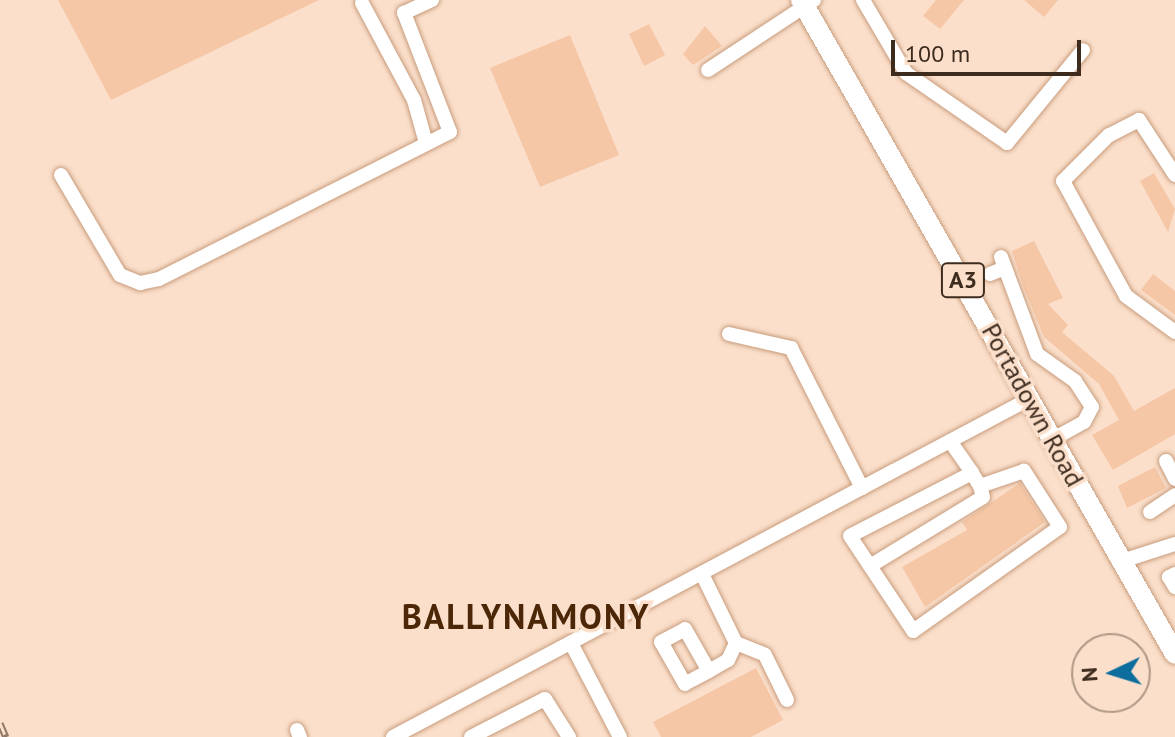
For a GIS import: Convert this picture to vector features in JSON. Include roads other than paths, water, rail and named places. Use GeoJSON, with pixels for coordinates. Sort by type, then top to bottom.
{"type":"FeatureCollection","features":[{"type":"Feature","properties":{"kind":"highway","name":"Portadown Road"},"geometry":{"type":"LineString","coordinates":[[806,2],[1122,561]]}},
{"type":"Feature","properties":{"kind":"highway","name":"A3"},"geometry":{"type":"LineString","coordinates":[[1122,561],[1175,654]]}},
{"type":"Feature","properties":{"kind":"street"},"geometry":{"type":"LineString","coordinates":[[61,175],[120,275],[150,282],[447,135],[452,124],[404,13],[411,4],[432,0]]}},
{"type":"Feature","properties":{"kind":"street"},"geometry":{"type":"LineString","coordinates":[[863,0],[906,73],[1007,143],[1083,50]]}},
{"type":"Feature","properties":{"kind":"street"},"geometry":{"type":"LineString","coordinates":[[708,70],[806,2]]}},
{"type":"Feature","properties":{"kind":"street"},"geometry":{"type":"LineString","coordinates":[[362,3],[414,100],[426,143]]}},
{"type":"Feature","properties":{"kind":"street"},"geometry":{"type":"LineString","coordinates":[[1175,175],[1139,120],[1109,135],[1063,181],[1126,296],[1175,332]]}},
{"type":"Feature","properties":{"kind":"street"},"geometry":{"type":"LineString","coordinates":[[990,274],[1003,263],[1037,354],[1075,381],[1092,407],[1084,422],[1052,440]]}},
{"type":"Feature","properties":{"kind":"street"},"geometry":{"type":"LineString","coordinates":[[729,334],[791,348],[862,488]]}},
{"type":"Feature","properties":{"kind":"street"},"geometry":{"type":"LineString","coordinates":[[393,737],[1029,399]]}},
{"type":"Feature","properties":{"kind":"street"},"geometry":{"type":"LineString","coordinates":[[870,566],[983,497],[976,479],[950,441]]}},
{"type":"Feature","properties":{"kind":"street"},"geometry":{"type":"LineString","coordinates":[[1166,461],[1175,479]]}},
{"type":"Feature","properties":{"kind":"street"},"geometry":{"type":"LineString","coordinates":[[1017,468],[1060,527],[913,631],[850,536],[976,479],[1017,468]]}},
{"type":"Feature","properties":{"kind":"street"},"geometry":{"type":"LineString","coordinates":[[1150,512],[1174,502]]}},
{"type":"Feature","properties":{"kind":"street"},"geometry":{"type":"LineString","coordinates":[[1122,561],[1175,544]]}},
{"type":"Feature","properties":{"kind":"street"},"geometry":{"type":"LineString","coordinates":[[702,574],[736,643],[765,655],[787,700]]}},
{"type":"Feature","properties":{"kind":"street"},"geometry":{"type":"LineString","coordinates":[[1175,574],[1169,577],[1175,587]]}},
{"type":"Feature","properties":{"kind":"street"},"geometry":{"type":"LineString","coordinates":[[571,643],[620,737]]}},
{"type":"Feature","properties":{"kind":"street"},"geometry":{"type":"LineString","coordinates":[[709,671],[728,660],[736,643]]}},
{"type":"Feature","properties":{"kind":"street"},"geometry":{"type":"LineString","coordinates":[[471,737],[545,699],[569,737]]}},
{"type":"Feature","properties":{"kind":"railway"},"geometry":{"type":"LineString","coordinates":[[0,723],[6,737]]}},
{"type":"Feature","properties":{"kind":"district","name":"BALLYNAMONY"},"geometry":{"type":"Point","coordinates":[526,617]}}]}
